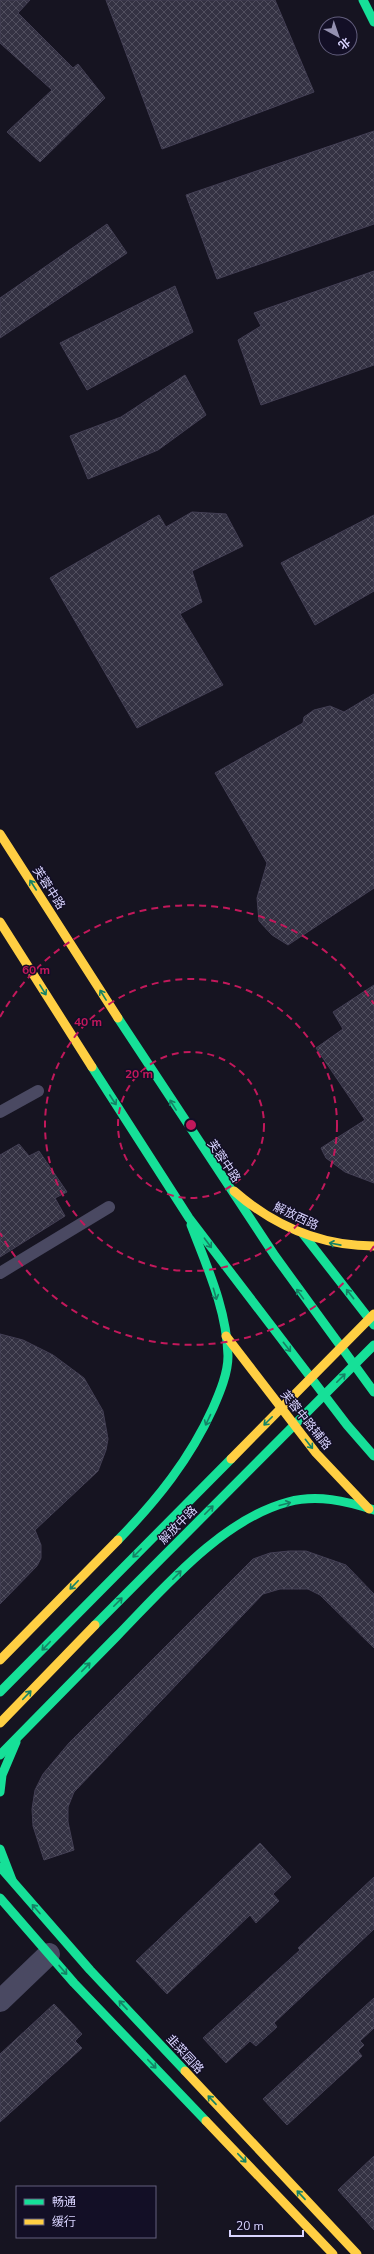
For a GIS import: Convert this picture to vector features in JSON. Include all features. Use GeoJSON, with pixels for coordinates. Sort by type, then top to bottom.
{"type":"FeatureCollection","features":[{"type":"Feature","properties":{"kind":"main road"},"geometry":{"type":"LineString","coordinates":[[363,0],[374,22]]}},
{"type":"Feature","properties":{"kind":"main road","name":"芙蓉中路"},"geometry":{"type":"LineString","coordinates":[[0,834],[220,1177],[287,1275],[374,1392]]}},
{"type":"Feature","properties":{"kind":"main road"},"geometry":{"type":"LineString","coordinates":[[0,922],[189,1218],[347,1425],[374,1456]]}},
{"type":"Feature","properties":{"kind":"main road","name":"解放西路"},"geometry":{"type":"LineString","coordinates":[[220,1177],[244,1200],[274,1221],[303,1234],[328,1243],[353,1248],[374,1246]]}},
{"type":"Feature","properties":{"kind":"main road"},"geometry":{"type":"LineString","coordinates":[[0,1660],[168,1487],[193,1451],[222,1387],[228,1359],[226,1336],[215,1292],[189,1218]]}},
{"type":"Feature","properties":{"kind":"main road"},"geometry":{"type":"LineString","coordinates":[[303,1234],[374,1325]]}},
{"type":"Feature","properties":{"kind":"main road","name":"解放中路"},"geometry":{"type":"LineString","coordinates":[[0,1692],[374,1314]]}},
{"type":"Feature","properties":{"kind":"main road","name":"芙蓉中路辅路"},"geometry":{"type":"LineString","coordinates":[[226,1336],[316,1453],[372,1511]]}},
{"type":"Feature","properties":{"kind":"main road","name":"解放中路"},"geometry":{"type":"LineString","coordinates":[[0,1723],[374,1345]]}},
{"type":"Feature","properties":{"kind":"main road"},"geometry":{"type":"LineString","coordinates":[[0,1755],[181,1571],[209,1548],[246,1523],[282,1504],[305,1499],[333,1500],[372,1511]]}},
{"type":"Feature","properties":{"kind":"main road"},"geometry":{"type":"LineString","coordinates":[[0,1792],[2,1775],[19,1735]]}},
{"type":"Feature","properties":{"kind":"main road"},"geometry":{"type":"LineString","coordinates":[[0,1849],[2,1858],[13,1883]]}},
{"type":"Feature","properties":{"kind":"main road","name":"韭菜园路"},"geometry":{"type":"LineString","coordinates":[[0,1867],[90,1970],[357,2254]]}},
{"type":"Feature","properties":{"kind":"main road"},"geometry":{"type":"LineString","coordinates":[[0,1898],[74,1983],[333,2254]]}},
{"type":"Feature","properties":{"kind":"street"},"geometry":{"type":"LineString","coordinates":[[0,2001],[49,1954]]}},
{"type":"Feature","properties":{"kind":"lane"},"geometry":{"type":"LineString","coordinates":[[0,1112],[38,1091]]}},
{"type":"Feature","properties":{"kind":"lane"},"geometry":{"type":"LineString","coordinates":[[0,1273],[109,1207]]}},
{"type":"Feature","properties":{"kind":"building"},"geometry":{"type":"Polygon","coordinates":[[[0,0],[30,0],[18,13],[73,68],[78,64],[105,98],[40,162],[7,132],[52,90],[0,43],[0,0]]]}},
{"type":"Feature","properties":{"kind":"building"},"geometry":{"type":"Polygon","coordinates":[[[106,0],[275,0],[314,92],[162,149],[106,0]]]}},
{"type":"Feature","properties":{"kind":"building"},"geometry":{"type":"Polygon","coordinates":[[[374,131],[374,224],[217,279],[186,195],[374,131]]]}},
{"type":"Feature","properties":{"kind":"building"},"geometry":{"type":"Polygon","coordinates":[[[107,224],[127,253],[0,338],[0,298],[107,224]]]}},
{"type":"Feature","properties":{"kind":"building"},"geometry":{"type":"Polygon","coordinates":[[[374,271],[374,365],[261,405],[238,340],[261,326],[254,313],[374,271]]]}},
{"type":"Feature","properties":{"kind":"building"},"geometry":{"type":"Polygon","coordinates":[[[175,286],[193,332],[87,390],[60,343],[175,286]]]}},
{"type":"Feature","properties":{"kind":"building"},"geometry":{"type":"Polygon","coordinates":[[[185,375],[206,415],[158,450],[88,479],[70,436],[121,417],[185,375]]]}},
{"type":"Feature","properties":{"kind":"building"},"geometry":{"type":"Polygon","coordinates":[[[192,512],[226,514],[243,546],[192,571],[202,602],[180,614],[223,685],[137,728],[50,578],[159,515],[166,527],[192,512]]]}},
{"type":"Feature","properties":{"kind":"building"},"geometry":{"type":"Polygon","coordinates":[[[374,515],[374,591],[315,625],[281,563],[374,515]]]}},
{"type":"Feature","properties":{"kind":"building"},"geometry":{"type":"Polygon","coordinates":[[[374,694],[374,888],[288,945],[272,935],[259,921],[257,898],[267,863],[215,773],[303,723],[304,717],[314,710],[330,706],[344,712],[374,694]]]}},
{"type":"Feature","properties":{"kind":"building"},"geometry":{"type":"Polygon","coordinates":[[[374,985],[374,1183],[345,1172],[326,1158],[321,1148],[365,1120],[316,1048],[343,1029],[333,1012],[374,985]]]}},
{"type":"Feature","properties":{"kind":"building"},"geometry":{"type":"Polygon","coordinates":[[[19,1144],[29,1156],[39,1151],[67,1192],[55,1198],[65,1216],[0,1257],[0,1155],[19,1144]]]}},
{"type":"Feature","properties":{"kind":"building"},"geometry":{"type":"Polygon","coordinates":[[[0,1334],[23,1340],[53,1355],[84,1378],[103,1411],[108,1439],[106,1450],[98,1471],[35,1530],[41,1545],[41,1558],[37,1566],[0,1604],[0,1334]]]}},
{"type":"Feature","properties":{"kind":"building"},"geometry":{"type":"Polygon","coordinates":[[[306,1551],[346,1565],[374,1594],[374,1648],[320,1595],[308,1589],[280,1589],[263,1594],[74,1792],[68,1807],[68,1822],[74,1850],[44,1860],[33,1826],[32,1809],[35,1790],[43,1774],[69,1743],[253,1559],[270,1553],[306,1551]]]}},
{"type":"Feature","properties":{"kind":"building"},"geometry":{"type":"Polygon","coordinates":[[[260,1843],[291,1877],[273,1894],[279,1901],[256,1923],[250,1915],[167,1994],[136,1961],[260,1843]]]}},
{"type":"Feature","properties":{"kind":"building"},"geometry":{"type":"Polygon","coordinates":[[[374,1877],[374,1929],[274,2023],[277,2027],[256,2046],[250,2041],[226,2063],[203,2038],[300,1950],[298,1948],[374,1877]]]}},
{"type":"Feature","properties":{"kind":"building"},"geometry":{"type":"Polygon","coordinates":[[[374,1998],[374,2028],[360,2041],[364,2045],[358,2051],[362,2056],[287,2125],[263,2099],[374,1998]]]}},
{"type":"Feature","properties":{"kind":"building"},"geometry":{"type":"Polygon","coordinates":[[[54,2004],[82,2034],[75,2041],[82,2048],[0,2122],[0,2054],[54,2004]]]}},
{"type":"Feature","properties":{"kind":"building"},"geometry":{"type":"Polygon","coordinates":[[[374,2156],[374,2230],[338,2190],[374,2156]]]}},
{"type":"Feature","properties":{"kind":"traffic: fast"},"geometry":{"type":"LineString","coordinates":[[363,0],[374,22]]}},
{"type":"Feature","properties":{"kind":"traffic: fast"},"geometry":{"type":"LineString","coordinates":[[118,1018],[275,1256],[374,1392]]}},
{"type":"Feature","properties":{"kind":"traffic: fast"},"geometry":{"type":"LineString","coordinates":[[92,1067],[189,1218],[347,1425],[374,1456]]}},
{"type":"Feature","properties":{"kind":"traffic: fast"},"geometry":{"type":"LineString","coordinates":[[118,1540],[146,1510],[183,1462],[204,1427],[225,1376],[228,1356],[224,1322],[215,1289],[191,1225]]}},
{"type":"Feature","properties":{"kind":"traffic: fast"},"geometry":{"type":"LineString","coordinates":[[303,1234],[374,1325]]}},
{"type":"Feature","properties":{"kind":"traffic: fast"},"geometry":{"type":"LineString","coordinates":[[95,1625],[374,1345]]}},
{"type":"Feature","properties":{"kind":"traffic: fast"},"geometry":{"type":"LineString","coordinates":[[0,1692],[231,1459]]}},
{"type":"Feature","properties":{"kind":"traffic: fast"},"geometry":{"type":"LineString","coordinates":[[0,1755],[174,1577],[217,1540],[240,1524],[263,1511],[288,1502],[299,1500],[321,1499],[342,1501],[374,1510]]}},
{"type":"Feature","properties":{"kind":"traffic: fast"},"geometry":{"type":"LineString","coordinates":[[0,1792],[2,1775],[16,1742]]}},
{"type":"Feature","properties":{"kind":"traffic: fast"},"geometry":{"type":"LineString","coordinates":[[0,1849],[12,1880]]}},
{"type":"Feature","properties":{"kind":"traffic: fast"},"geometry":{"type":"LineString","coordinates":[[0,1867],[90,1970],[185,2071]]}},
{"type":"Feature","properties":{"kind":"traffic: fast"},"geometry":{"type":"LineString","coordinates":[[0,1898],[74,1983],[206,2121]]}},
{"type":"Feature","properties":{"kind":"traffic: slow"},"geometry":{"type":"LineString","coordinates":[[0,834],[118,1018]]}},
{"type":"Feature","properties":{"kind":"traffic: slow"},"geometry":{"type":"LineString","coordinates":[[0,922],[92,1067]]}},
{"type":"Feature","properties":{"kind":"traffic: slow"},"geometry":{"type":"LineString","coordinates":[[234,1191],[265,1214],[299,1232],[335,1242],[374,1246]]}},
{"type":"Feature","properties":{"kind":"traffic: slow"},"geometry":{"type":"LineString","coordinates":[[231,1459],[374,1314]]}},
{"type":"Feature","properties":{"kind":"traffic: slow"},"geometry":{"type":"LineString","coordinates":[[226,1336],[316,1453],[369,1509]]}},
{"type":"Feature","properties":{"kind":"traffic: slow"},"geometry":{"type":"LineString","coordinates":[[0,1660],[118,1540]]}},
{"type":"Feature","properties":{"kind":"traffic: slow"},"geometry":{"type":"LineString","coordinates":[[0,1723],[95,1625]]}},
{"type":"Feature","properties":{"kind":"traffic: slow"},"geometry":{"type":"LineString","coordinates":[[185,2071],[357,2254]]}},
{"type":"Feature","properties":{"kind":"traffic: slow"},"geometry":{"type":"LineString","coordinates":[[206,2121],[333,2254]]}}]}
